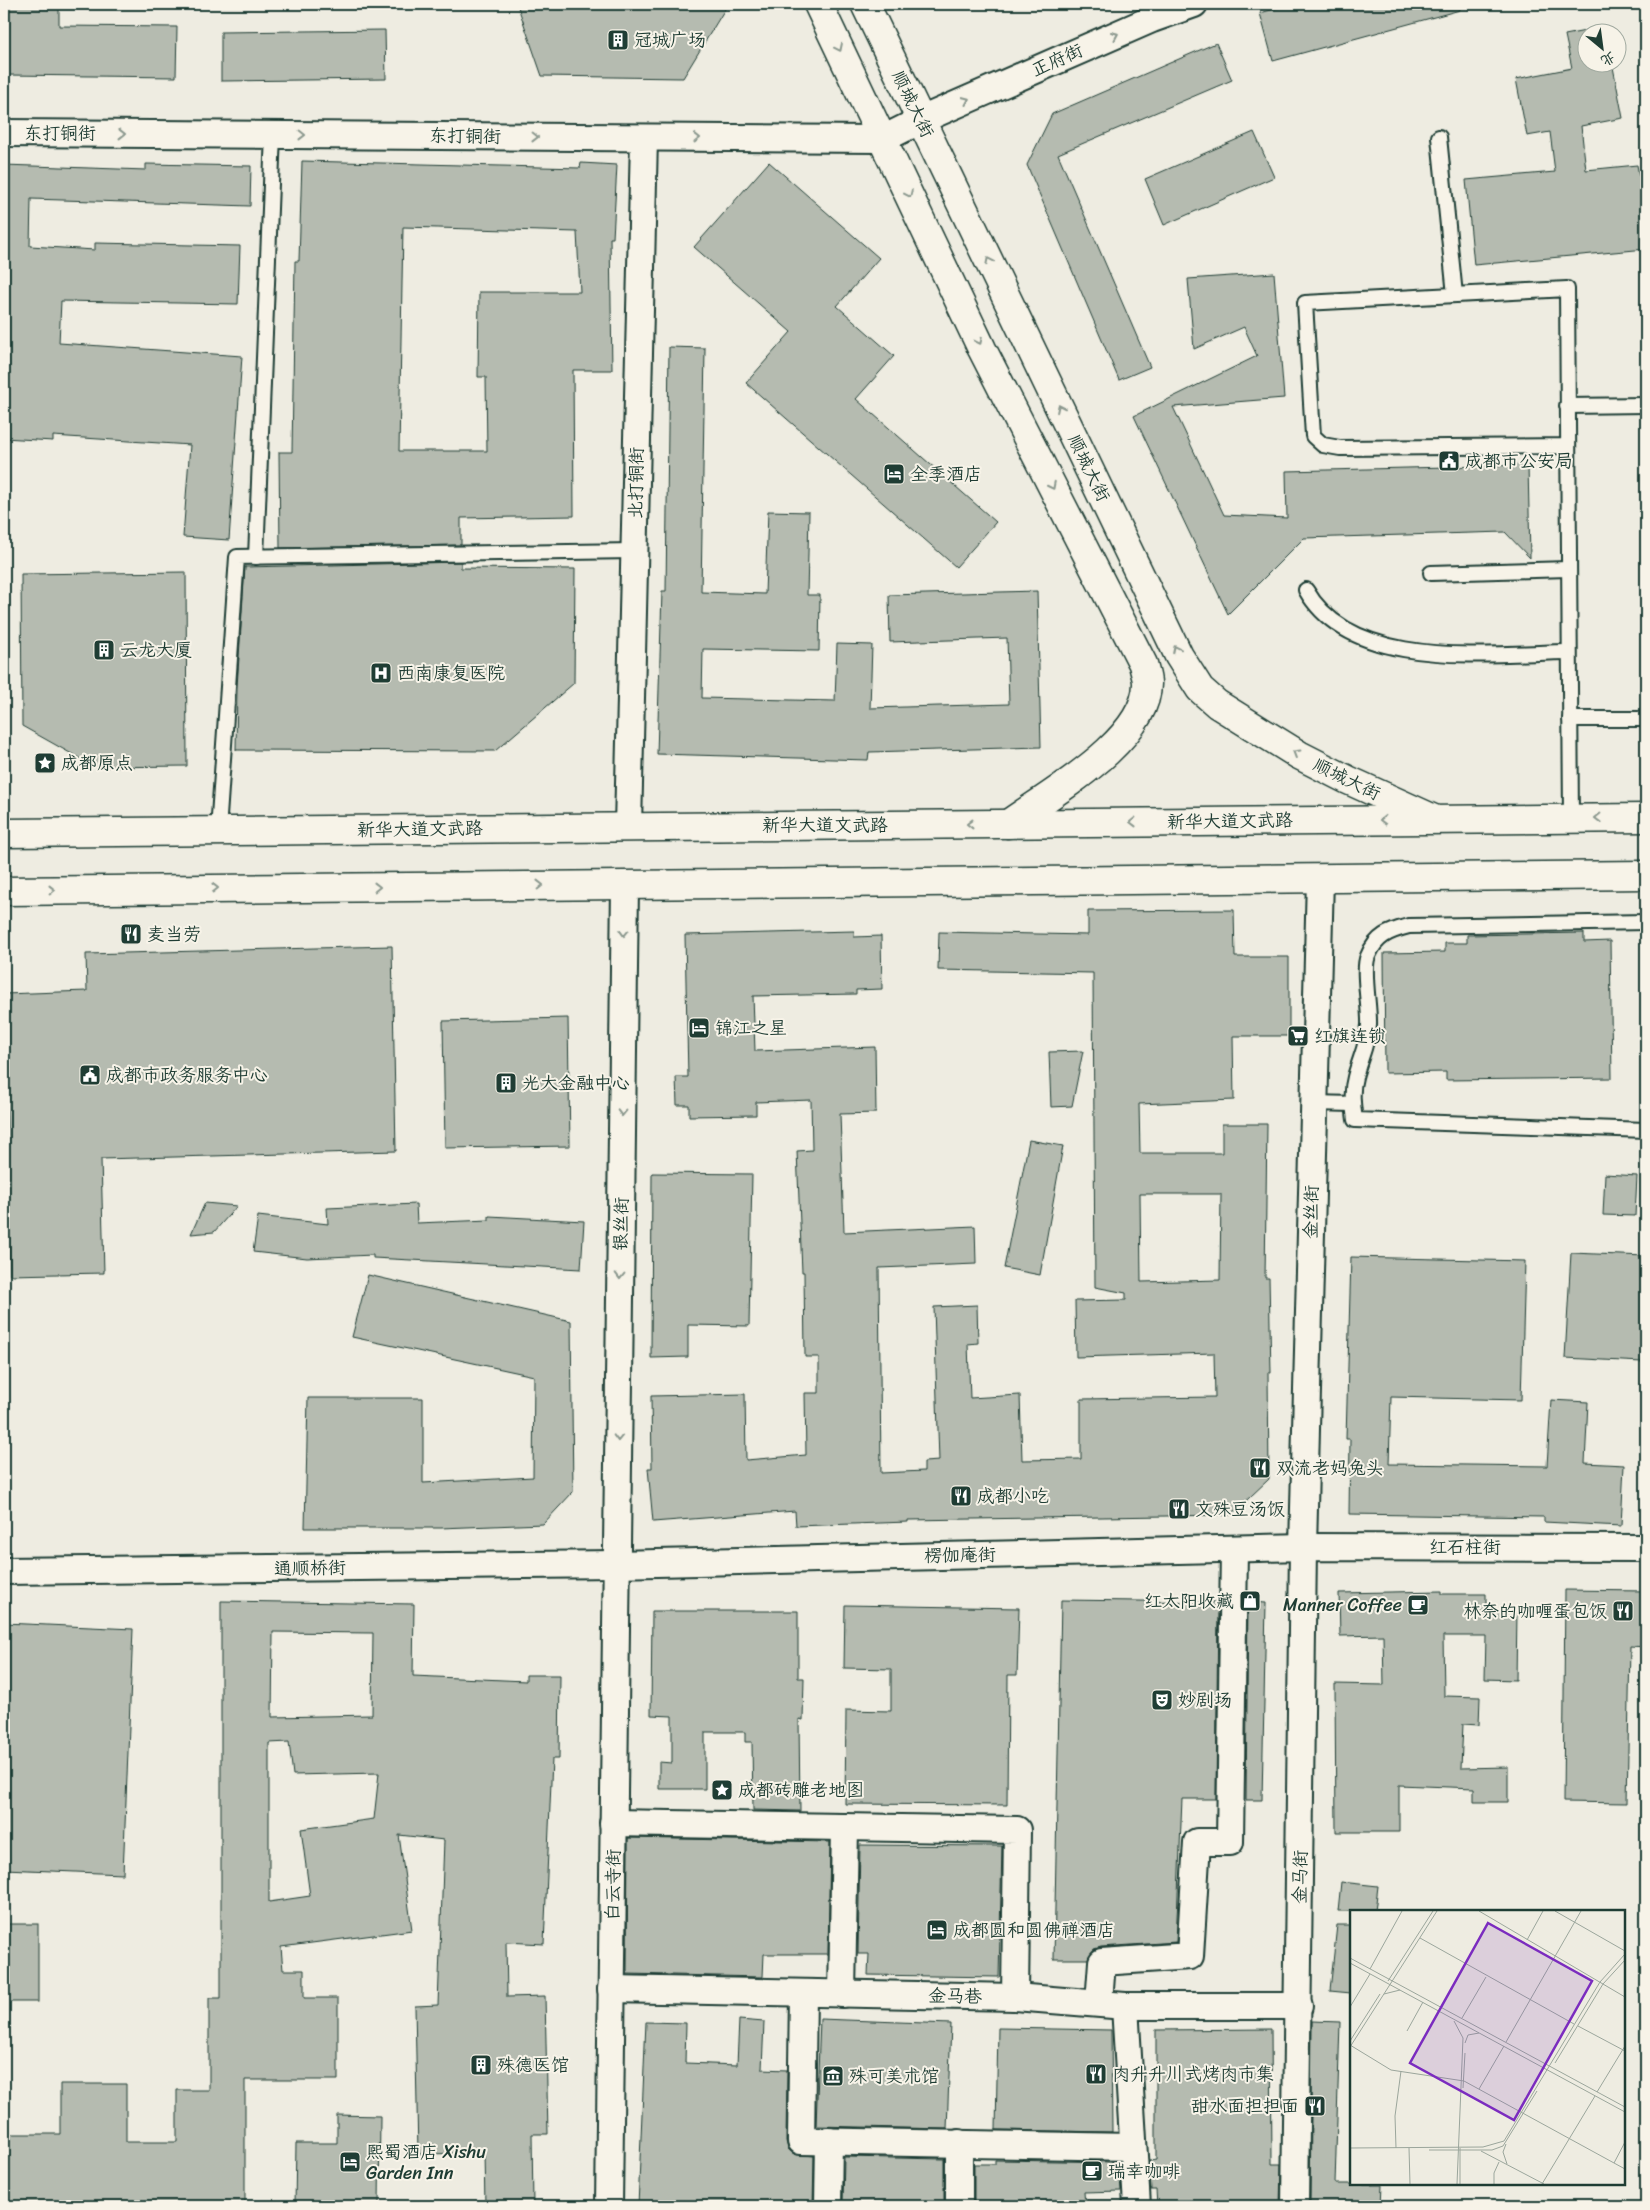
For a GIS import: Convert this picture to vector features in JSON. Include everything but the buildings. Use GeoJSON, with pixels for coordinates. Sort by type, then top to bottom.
{"type":"FeatureCollection","features":[{"type":"Feature","properties":{"kind":"main road"},"geometry":{"type":"LineString","coordinates":[[818,4],[982,349],[1143,664],[1147,683],[1144,700],[1136,720],[1118,744],[1008,824]]}},
{"type":"Feature","properties":{"kind":"main road","name":"顺城大街"},"geometry":{"type":"LineString","coordinates":[[865,4],[1179,656],[1200,689],[1217,704],[1299,755],[1348,780],[1434,819]]}},
{"type":"Feature","properties":{"kind":"main road","name":"新华大道文武路"},"geometry":{"type":"LineString","coordinates":[[4,833],[1646,818]]}},
{"type":"Feature","properties":{"kind":"main road"},"geometry":{"type":"LineString","coordinates":[[4,890],[1646,875]]}},
{"type":"Feature","properties":{"kind":"street","name":"正府街"},"geometry":{"type":"LineString","coordinates":[[921,120],[1152,19],[1194,4]]}},
{"type":"Feature","properties":{"kind":"street","name":"东打铜街"},"geometry":{"type":"LineString","coordinates":[[4,133],[883,139],[921,120]]}},
{"type":"Feature","properties":{"kind":"street","name":"北打铜街"},"geometry":{"type":"LineString","coordinates":[[628,827],[644,138]]}},
{"type":"Feature","properties":{"kind":"street","name":"金丝街"},"geometry":{"type":"LineString","coordinates":[[1303,1547],[1320,878]]}},
{"type":"Feature","properties":{"kind":"street","name":"银丝街"},"geometry":{"type":"LineString","coordinates":[[616,1564],[625,885]]}},
{"type":"Feature","properties":{"kind":"street","name":"楞伽庵街"},"geometry":{"type":"LineString","coordinates":[[616,1564],[1303,1547]]}},
{"type":"Feature","properties":{"kind":"street","name":"红石柱街"},"geometry":{"type":"LineString","coordinates":[[1303,1547],[1636,1548]]}},
{"type":"Feature","properties":{"kind":"street","name":"金马街"},"geometry":{"type":"LineString","coordinates":[[1294,2206],[1299,2006],[1303,1547]]}},
{"type":"Feature","properties":{"kind":"street"},"geometry":{"type":"LineString","coordinates":[[1099,2003],[1102,1962],[1190,1956],[1197,1842],[1230,1842],[1234,1549]]}},
{"type":"Feature","properties":{"kind":"street","name":"通顺桥街"},"geometry":{"type":"LineString","coordinates":[[4,1571],[616,1564]]}},
{"type":"Feature","properties":{"kind":"street","name":"白云寺街"},"geometry":{"type":"LineString","coordinates":[[609,2206],[616,1564]]}},
{"type":"Feature","properties":{"kind":"street"},"geometry":{"type":"LineString","coordinates":[[613,1823],[1017,1830],[1014,1997]]}},
{"type":"Feature","properties":{"kind":"street"},"geometry":{"type":"LineString","coordinates":[[842,1994],[845,1827]]}},
{"type":"Feature","properties":{"kind":"street","name":"金马巷"},"geometry":{"type":"LineString","coordinates":[[611,1989],[1014,1997],[1125,2006],[1299,2006]]}},
{"type":"Feature","properties":{"kind":"street"},"geometry":{"type":"LineString","coordinates":[[802,1993],[801,2141],[1132,2147]]}},
{"type":"Feature","properties":{"kind":"street"},"geometry":{"type":"LineString","coordinates":[[1125,2006],[1137,2206]]}},
{"type":"Feature","properties":{"kind":"street"},"geometry":{"type":"LineString","coordinates":[[828,2206],[829,2141]]}},
{"type":"Feature","properties":{"kind":"street"},"geometry":{"type":"LineString","coordinates":[[958,2206],[959,2143]]}},
{"type":"Feature","properties":{"kind":"lane"},"geometry":{"type":"LineString","coordinates":[[256,557],[272,134]]}},
{"type":"Feature","properties":{"kind":"lane"},"geometry":{"type":"LineString","coordinates":[[1439,137],[1455,295]]}},
{"type":"Feature","properties":{"kind":"lane"},"geometry":{"type":"LineString","coordinates":[[1567,446],[1340,448],[1323,445],[1314,436],[1306,303],[1566,289],[1570,818]]}},
{"type":"Feature","properties":{"kind":"lane"},"geometry":{"type":"LineString","coordinates":[[1567,406],[1646,405]]}},
{"type":"Feature","properties":{"kind":"lane"},"geometry":{"type":"LineString","coordinates":[[218,831],[237,557],[634,551]]}},
{"type":"Feature","properties":{"kind":"lane"},"geometry":{"type":"LineString","coordinates":[[1431,573],[1568,569]]}},
{"type":"Feature","properties":{"kind":"lane"},"geometry":{"type":"LineString","coordinates":[[1306,590],[1311,599],[1335,623],[1364,639],[1399,650],[1431,653],[1569,652]]}},
{"type":"Feature","properties":{"kind":"lane"},"geometry":{"type":"LineString","coordinates":[[1570,719],[1646,719]]}},
{"type":"Feature","properties":{"kind":"lane"},"geometry":{"type":"LineString","coordinates":[[1646,922],[1409,926],[1388,931],[1376,940],[1366,958],[1369,1024],[1364,1055],[1355,1077],[1353,1104],[1354,1120],[1646,1130]]}},
{"type":"Feature","properties":{"kind":"lane"},"geometry":{"type":"LineString","coordinates":[[1314,1103],[1353,1104]]}},
{"type":"Feature","properties":{"kind":"place","name":"冠城广场"},"geometry":{"type":"Point","coordinates":[618,40]}},
{"type":"Feature","properties":{"kind":"place","name":"成都市公安局"},"geometry":{"type":"Point","coordinates":[1449,461]}},
{"type":"Feature","properties":{"kind":"place","name":"全季酒店"},"geometry":{"type":"Point","coordinates":[894,474]}},
{"type":"Feature","properties":{"kind":"place","name":"云龙大厦"},"geometry":{"type":"Point","coordinates":[104,650]}},
{"type":"Feature","properties":{"kind":"place","name":"西南康复医院"},"geometry":{"type":"Point","coordinates":[381,673]}},
{"type":"Feature","properties":{"kind":"place","name":"成都原点"},"geometry":{"type":"Point","coordinates":[45,763]}},
{"type":"Feature","properties":{"kind":"place","name":"麦当劳"},"geometry":{"type":"Point","coordinates":[131,934]}},
{"type":"Feature","properties":{"kind":"place","name":"锦江之星"},"geometry":{"type":"Point","coordinates":[699,1028]}},
{"type":"Feature","properties":{"kind":"place","name":"红旗连锁"},"geometry":{"type":"Point","coordinates":[1298,1036]}},
{"type":"Feature","properties":{"kind":"place","name":"成都市政务服务中心"},"geometry":{"type":"Point","coordinates":[90,1075]}},
{"type":"Feature","properties":{"kind":"place","name":"光大金融中心"},"geometry":{"type":"Point","coordinates":[506,1083]}},
{"type":"Feature","properties":{"kind":"place","name":"双流老妈兔头"},"geometry":{"type":"Point","coordinates":[1260,1468]}},
{"type":"Feature","properties":{"kind":"place","name":"成都小吃"},"geometry":{"type":"Point","coordinates":[961,1496]}},
{"type":"Feature","properties":{"kind":"place","name":"文殊豆汤饭"},"geometry":{"type":"Point","coordinates":[1179,1509]}},
{"type":"Feature","properties":{"kind":"place","name":"红太阳收藏"},"geometry":{"type":"Point","coordinates":[1250,1601]}},
{"type":"Feature","properties":{"kind":"place","name":"Manner Coffee"},"geometry":{"type":"Point","coordinates":[1418,1605]}},
{"type":"Feature","properties":{"kind":"place","name":"林奈的咖喱蛋包饭"},"geometry":{"type":"Point","coordinates":[1623,1611]}},
{"type":"Feature","properties":{"kind":"place","name":"妙剧场"},"geometry":{"type":"Point","coordinates":[1162,1700]}},
{"type":"Feature","properties":{"kind":"place","name":"成都砖雕老地图"},"geometry":{"type":"Point","coordinates":[722,1790]}},
{"type":"Feature","properties":{"kind":"place","name":"成都圆和圆佛禅酒店"},"geometry":{"type":"Point","coordinates":[937,1930]}},
{"type":"Feature","properties":{"kind":"place","name":"殊德医馆"},"geometry":{"type":"Point","coordinates":[481,2065]}},
{"type":"Feature","properties":{"kind":"place","name":"肉升升川式烤肉市集"},"geometry":{"type":"Point","coordinates":[1096,2074]}},
{"type":"Feature","properties":{"kind":"place","name":"殊可美术馆"},"geometry":{"type":"Point","coordinates":[833,2076]}},
{"type":"Feature","properties":{"kind":"place","name":"甜水面担担面"},"geometry":{"type":"Point","coordinates":[1315,2106]}},
{"type":"Feature","properties":{"kind":"place","name":"熙蜀酒店 Xishu Garden Inn"},"geometry":{"type":"Point","coordinates":[350,2162]}},
{"type":"Feature","properties":{"kind":"place","name":"瑞幸咖啡"},"geometry":{"type":"Point","coordinates":[1092,2171]}}]}
